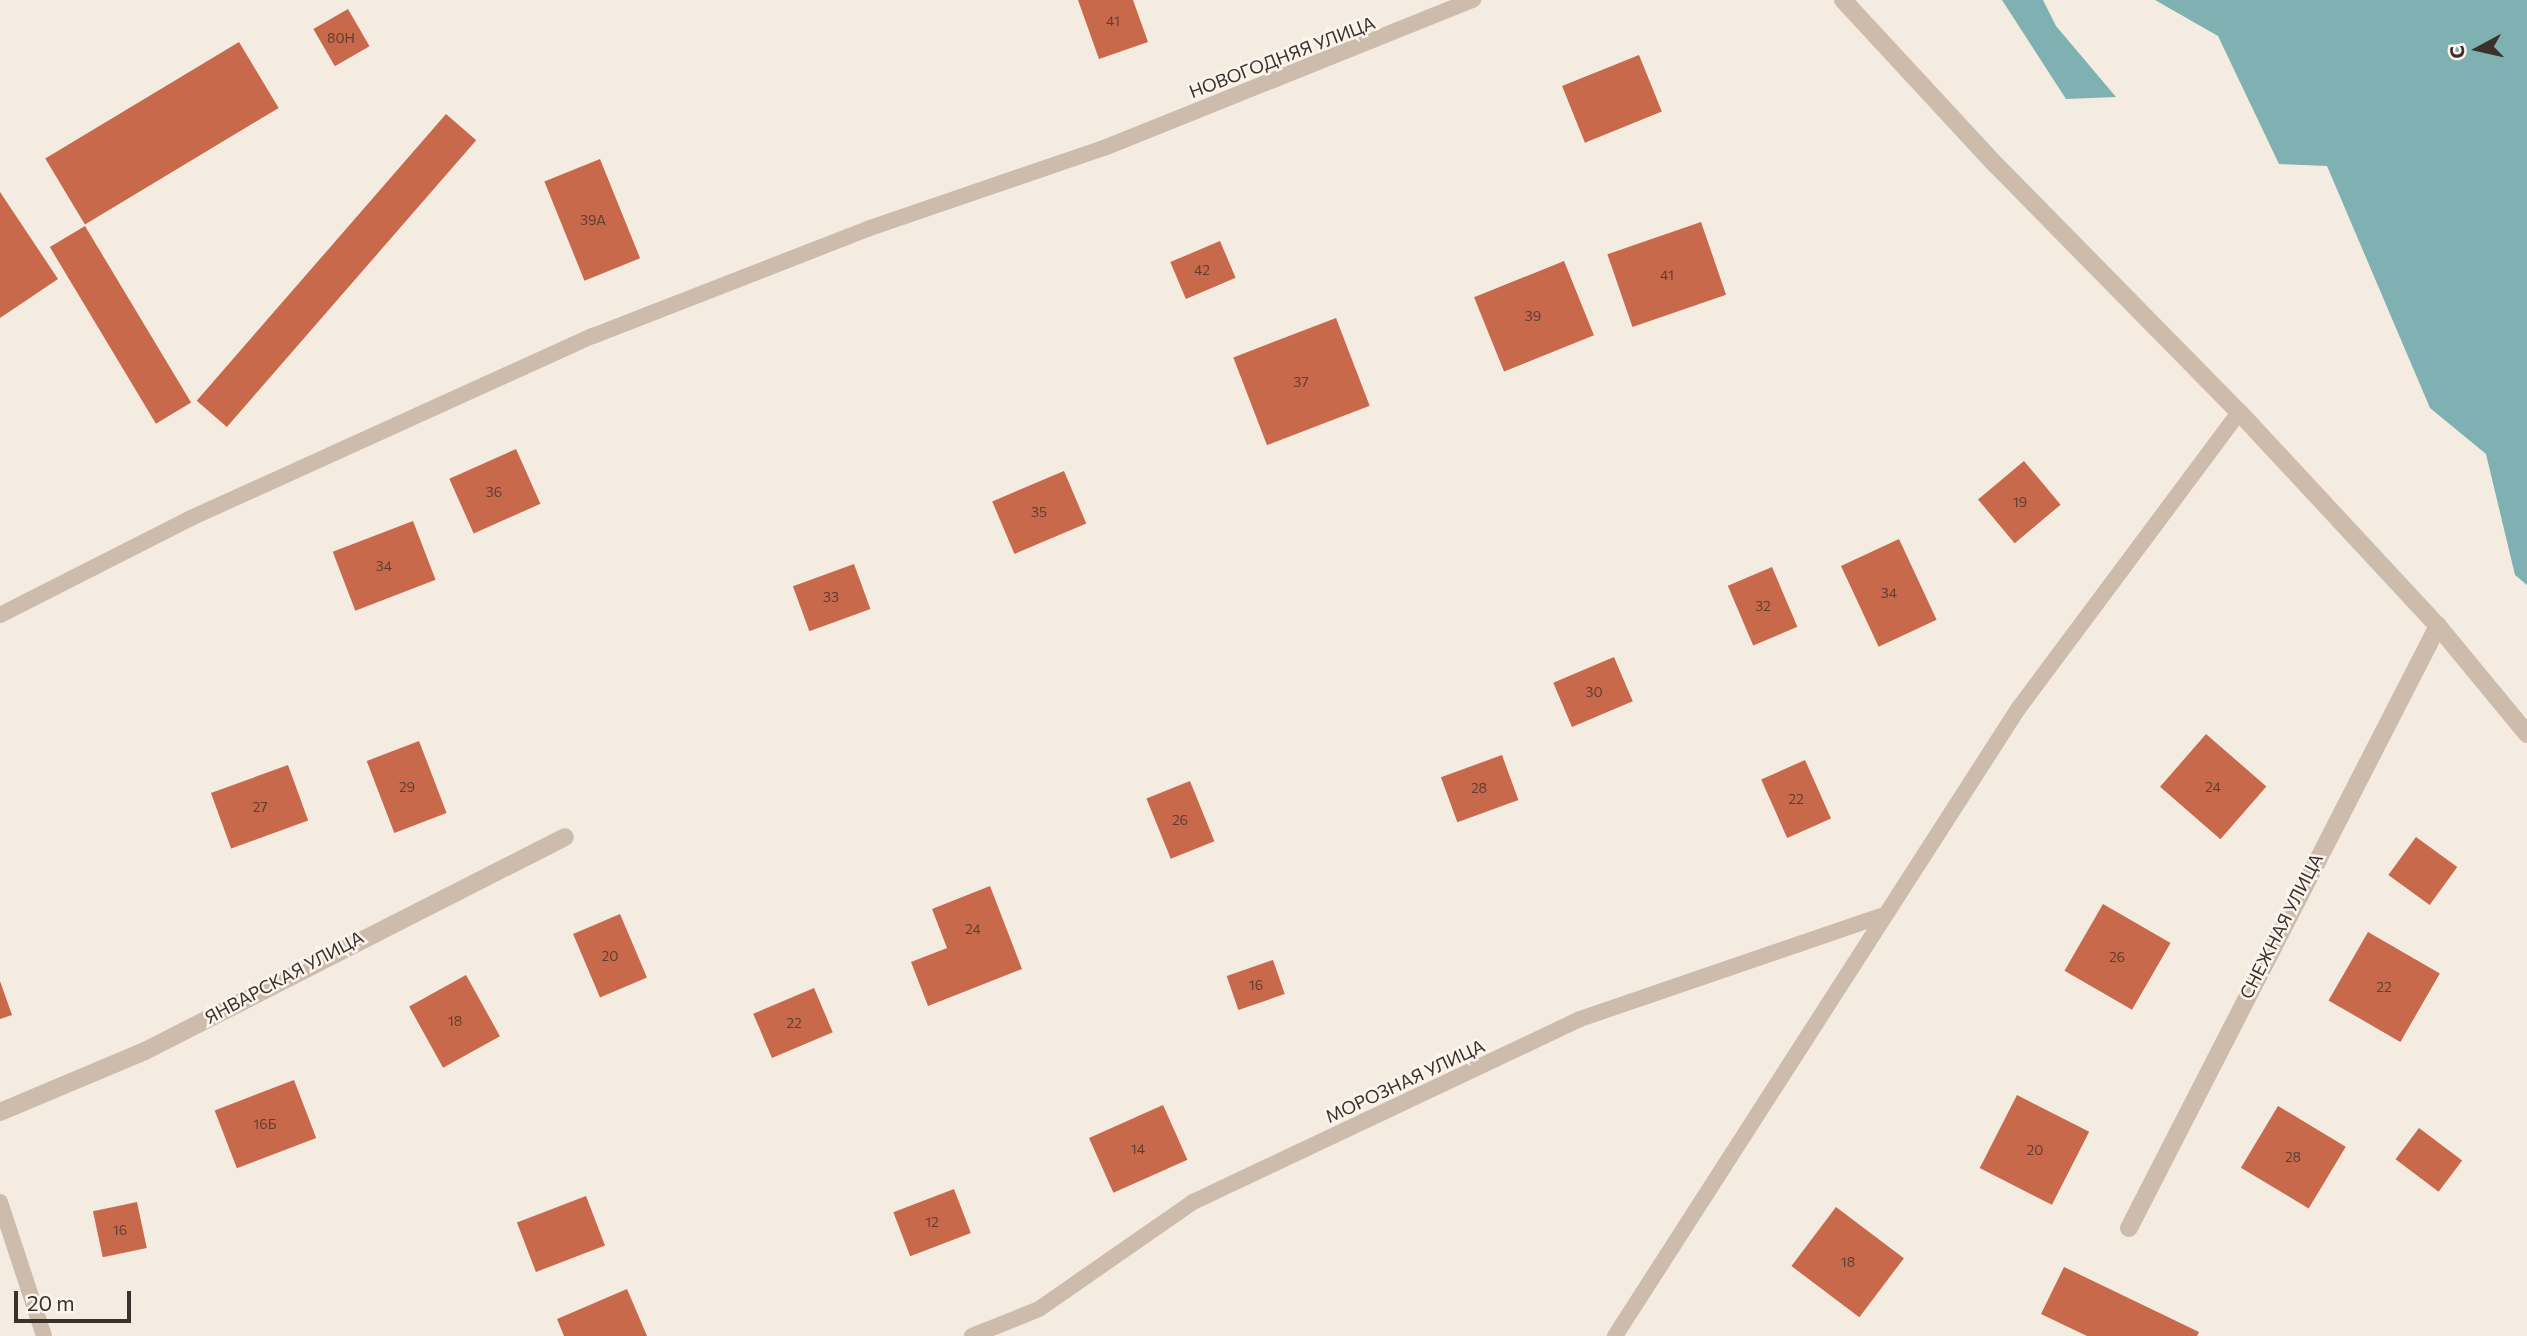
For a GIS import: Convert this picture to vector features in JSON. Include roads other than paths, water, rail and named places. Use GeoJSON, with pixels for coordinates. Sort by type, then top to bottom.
{"type":"FeatureCollection","features":[{"type":"Feature","properties":{"kind":"street"},"geometry":{"type":"LineString","coordinates":[[1843,0],[2239,412],[2438,626],[2527,734]]}},
{"type":"Feature","properties":{"kind":"street","name":"СНЕЖНАЯ УЛИЦА"},"geometry":{"type":"LineString","coordinates":[[2129,1228],[2438,626]]}},
{"type":"Feature","properties":{"kind":"street","name":"ЯНВАРСКАЯ УЛИЦА"},"geometry":{"type":"LineString","coordinates":[[0,1112],[145,1051],[565,836]]}},
{"type":"Feature","properties":{"kind":"lane","name":"НОВОГОДНЯЯ УЛИЦА"},"geometry":{"type":"LineString","coordinates":[[0,615],[191,518],[593,336],[870,228],[1104,148],[1473,0]]}},
{"type":"Feature","properties":{"kind":"lane"},"geometry":{"type":"LineString","coordinates":[[1615,1336],[1881,916],[2018,709],[2239,412]]}},
{"type":"Feature","properties":{"kind":"lane","name":"МОРОЗНАЯ УЛИЦА"},"geometry":{"type":"LineString","coordinates":[[972,1336],[1039,1308],[1193,1202],[1580,1019],[1881,916]]}},
{"type":"Feature","properties":{"kind":"lane"},"geometry":{"type":"LineString","coordinates":[[0,1202],[44,1336]]}},
{"type":"Feature","properties":{"kind":"water"},"geometry":{"type":"Polygon","coordinates":[[[2002,0],[2043,0],[2056,26],[2116,97],[2066,99],[2002,0]]]}},
{"type":"Feature","properties":{"kind":"water"},"geometry":{"type":"Polygon","coordinates":[[[2155,0],[2527,0],[2527,585],[2515,575],[2486,454],[2430,408],[2327,166],[2279,164],[2218,36],[2155,0]]]}}]}
